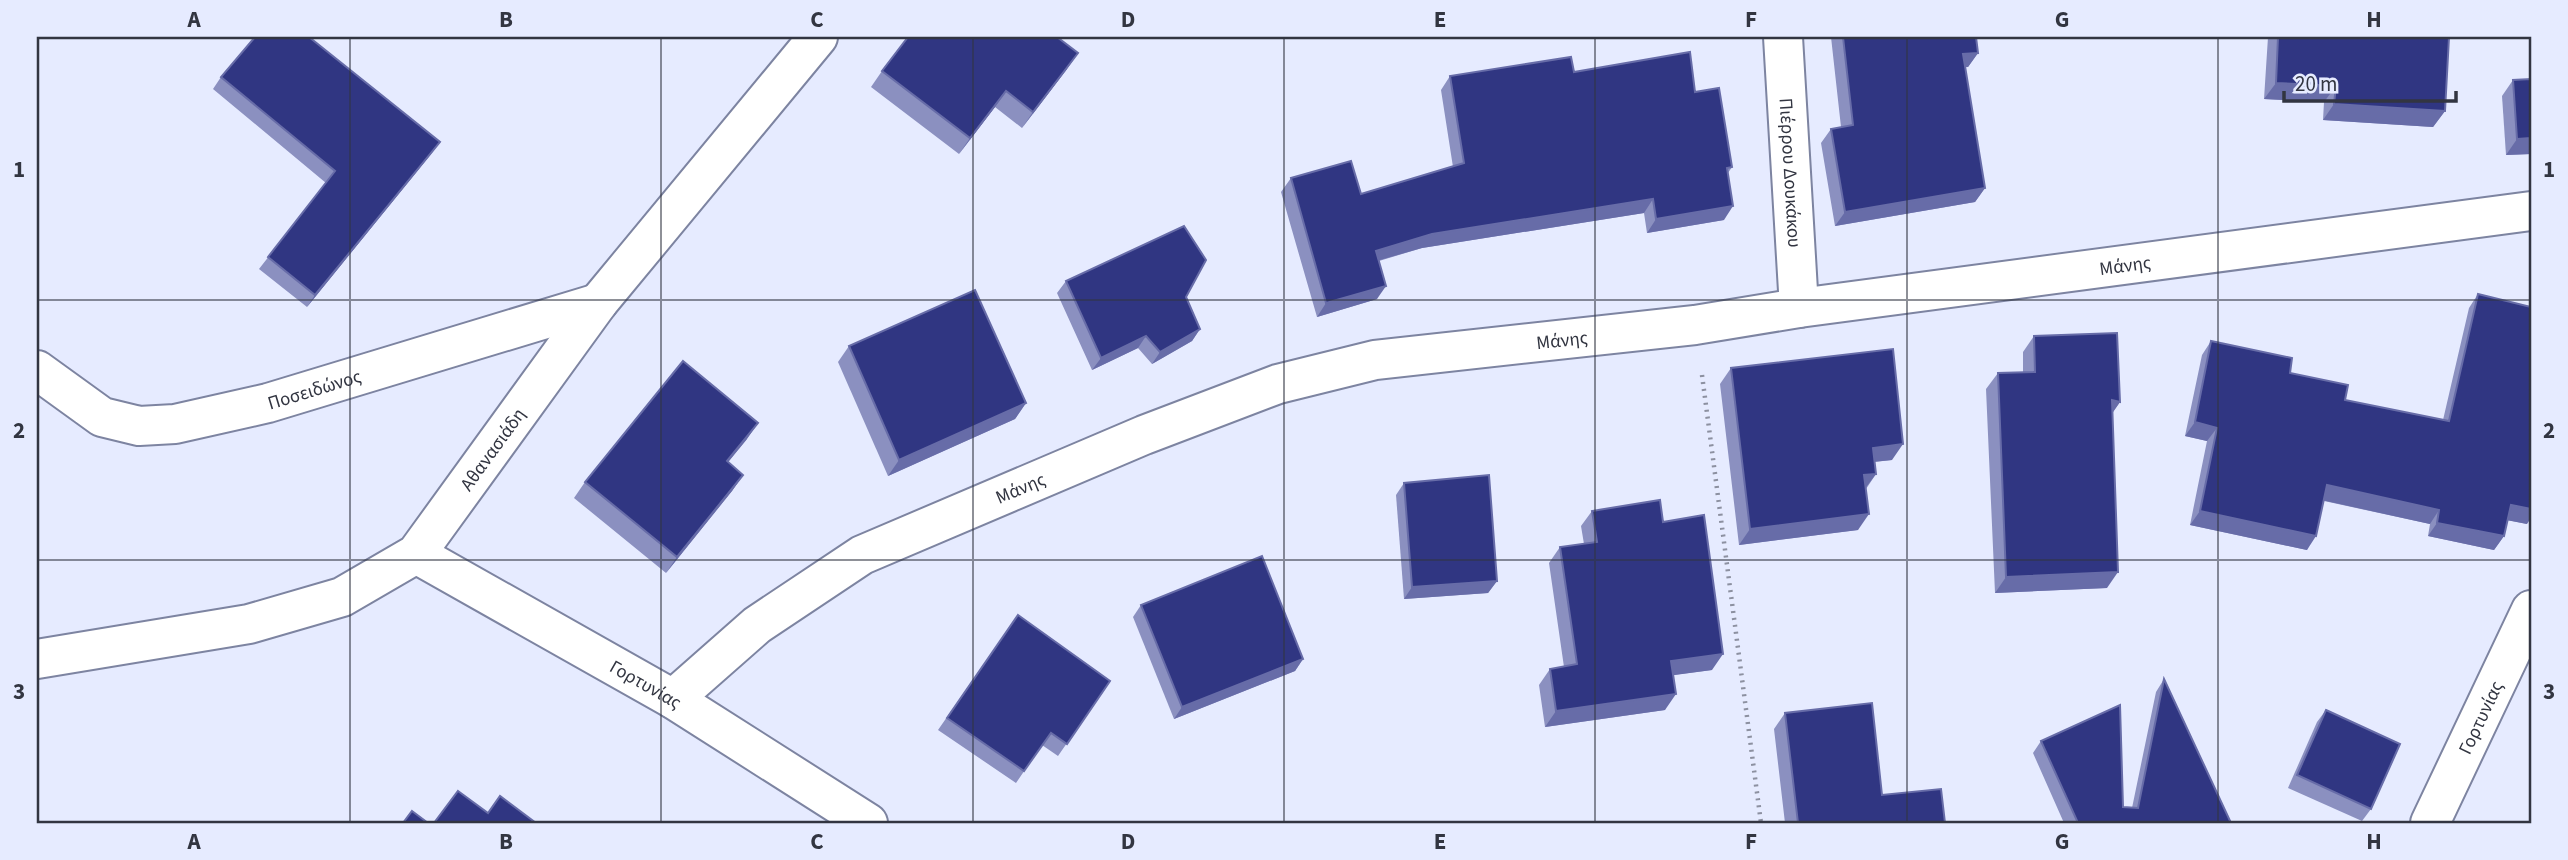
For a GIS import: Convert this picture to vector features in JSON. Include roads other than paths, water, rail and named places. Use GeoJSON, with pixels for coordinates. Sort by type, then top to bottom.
{"type":"FeatureCollection","features":[{"type":"Feature","properties":{"kind":"street","name":"Αθανασιάδη"},"geometry":{"type":"LineString","coordinates":[[37,659],[248,624],[342,597],[416,554],[598,303],[818,37]]}},
{"type":"Feature","properties":{"kind":"street","name":"Πιέρρου Δουκάκου"},"geometry":{"type":"LineString","coordinates":[[1783,37],[1798,308]]}},
{"type":"Feature","properties":{"kind":"street","name":"Μάνης"},"geometry":{"type":"LineString","coordinates":[[673,699],[757,625],[862,555],[1144,435],[1278,384],[1375,360],[1695,325],[1798,308],[2531,211]]}},
{"type":"Feature","properties":{"kind":"street","name":"Ποσειδώνος"},"geometry":{"type":"LineString","coordinates":[[37,370],[102,417],[139,426],[175,424],[268,403],[598,303]]}},
{"type":"Feature","properties":{"kind":"street","name":"Γορτυνίας"},"geometry":{"type":"LineString","coordinates":[[416,554],[673,699],[868,823]]}},
{"type":"Feature","properties":{"kind":"street","name":"Γορτυνίας"},"geometry":{"type":"LineString","coordinates":[[2430,823],[2531,610]]}}]}
